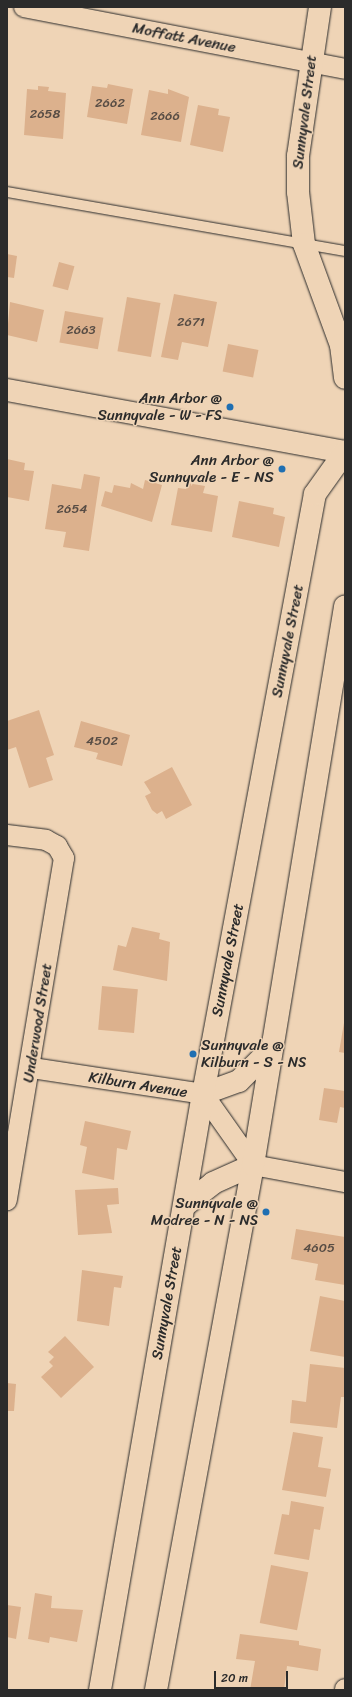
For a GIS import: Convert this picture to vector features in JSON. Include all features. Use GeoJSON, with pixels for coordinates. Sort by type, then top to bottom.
{"type":"FeatureCollection","features":[{"type":"Feature","properties":{"kind":"street","name":"Moffatt Avenue"},"geometry":{"type":"LineString","coordinates":[[24,7],[345,69]]}},
{"type":"Feature","properties":{"kind":"street","name":"Sunnyvale Street"},"geometry":{"type":"LineString","coordinates":[[320,7],[310,63],[298,156],[304,244],[341,345],[345,378]]}},
{"type":"Feature","properties":{"kind":"street"},"geometry":{"type":"LineString","coordinates":[[7,390],[345,452],[345,447]]}},
{"type":"Feature","properties":{"kind":"street","name":"Sunnyvale Street"},"geometry":{"type":"LineString","coordinates":[[100,1690],[203,1094],[316,494],[345,452]]}},
{"type":"Feature","properties":{"kind":"street"},"geometry":{"type":"LineString","coordinates":[[156,1690],[254,1165],[272,1048],[342,639],[345,607]]}},
{"type":"Feature","properties":{"kind":"street","name":"Underwood Street"},"geometry":{"type":"LineString","coordinates":[[7,835],[46,840],[58,846],[64,858],[32,1068],[7,1200]]}},
{"type":"Feature","properties":{"kind":"street"},"geometry":{"type":"LineString","coordinates":[[203,1094],[239,1081],[272,1048]]}},
{"type":"Feature","properties":{"kind":"street","name":"Kilburn Avenue"},"geometry":{"type":"LineString","coordinates":[[32,1068],[203,1094],[254,1165]]}},
{"type":"Feature","properties":{"kind":"street"},"geometry":{"type":"LineString","coordinates":[[184,1206],[213,1183],[254,1165],[345,1182]]}},
{"type":"Feature","properties":{"kind":"lane"},"geometry":{"type":"LineString","coordinates":[[7,192],[345,251]]}},
{"type":"Feature","properties":{"kind":"building"},"geometry":{"type":"Polygon","coordinates":[[[108,84],[133,89],[127,124],[87,117],[92,86],[107,88],[108,84]]]}},
{"type":"Feature","properties":{"kind":"building"},"geometry":{"type":"Polygon","coordinates":[[[38,86],[49,87],[48,91],[66,93],[63,139],[24,135],[27,89],[38,90],[38,86]]]}},
{"type":"Feature","properties":{"kind":"building"},"geometry":{"type":"Polygon","coordinates":[[[168,89],[189,97],[181,142],[141,135],[149,90],[168,94],[168,89]]]}},
{"type":"Feature","properties":{"kind":"building"},"geometry":{"type":"Polygon","coordinates":[[[198,105],[219,109],[218,115],[230,117],[223,152],[190,145],[198,105]]]}},
{"type":"Feature","properties":{"kind":"building"},"geometry":{"type":"Polygon","coordinates":[[[7,254],[17,256],[14,278],[7,277],[7,254]]]}},
{"type":"Feature","properties":{"kind":"building"},"geometry":{"type":"Polygon","coordinates":[[[59,262],[74,266],[68,290],[53,286],[59,262]]]}},
{"type":"Feature","properties":{"kind":"building"},"geometry":{"type":"Polygon","coordinates":[[[174,294],[217,302],[208,347],[182,342],[178,360],[161,357],[174,294]]]}},
{"type":"Feature","properties":{"kind":"building"},"geometry":{"type":"Polygon","coordinates":[[[127,297],[160,303],[151,357],[117,351],[127,297]]]}},
{"type":"Feature","properties":{"kind":"building"},"geometry":{"type":"Polygon","coordinates":[[[10,302],[44,310],[37,342],[7,335],[10,302]]]}},
{"type":"Feature","properties":{"kind":"building"},"geometry":{"type":"Polygon","coordinates":[[[65,311],[103,318],[98,349],[59,343],[65,311]]]}},
{"type":"Feature","properties":{"kind":"building"},"geometry":{"type":"Polygon","coordinates":[[[228,344],[258,350],[253,377],[223,371],[228,344]]]}},
{"type":"Feature","properties":{"kind":"building"},"geometry":{"type":"Polygon","coordinates":[[[7,459],[25,463],[24,470],[34,471],[29,501],[7,497],[7,459]]]}},
{"type":"Feature","properties":{"kind":"building"},"geometry":{"type":"Polygon","coordinates":[[[84,474],[100,477],[89,551],[63,547],[66,532],[45,529],[52,484],[81,489],[84,474]]]}},
{"type":"Feature","properties":{"kind":"building"},"geometry":{"type":"Polygon","coordinates":[[[145,480],[162,485],[152,522],[101,506],[105,491],[112,493],[114,485],[130,488],[131,483],[143,489],[145,480]]]}},
{"type":"Feature","properties":{"kind":"building"},"geometry":{"type":"Polygon","coordinates":[[[187,483],[205,486],[203,493],[218,496],[212,532],[171,525],[178,488],[186,489],[187,483]]]}},
{"type":"Feature","properties":{"kind":"building"},"geometry":{"type":"Polygon","coordinates":[[[239,501],[274,508],[273,514],[285,517],[279,547],[232,537],[239,501]]]}},
{"type":"Feature","properties":{"kind":"building"},"geometry":{"type":"Polygon","coordinates":[[[39,710],[54,755],[46,758],[53,780],[29,788],[16,747],[7,750],[7,721],[39,710]]]}},
{"type":"Feature","properties":{"kind":"building"},"geometry":{"type":"Polygon","coordinates":[[[81,721],[130,735],[122,766],[96,759],[98,753],[74,747],[81,721]]]}},
{"type":"Feature","properties":{"kind":"building"},"geometry":{"type":"Polygon","coordinates":[[[172,767],[192,805],[166,819],[162,811],[157,814],[152,810],[145,796],[151,793],[144,782],[172,767]]]}},
{"type":"Feature","properties":{"kind":"building"},"geometry":{"type":"Polygon","coordinates":[[[132,927],[160,933],[159,939],[170,942],[167,981],[113,970],[118,945],[126,947],[132,927]]]}},
{"type":"Feature","properties":{"kind":"building"},"geometry":{"type":"Polygon","coordinates":[[[102,986],[138,989],[134,1033],[98,1030],[102,986]]]}},
{"type":"Feature","properties":{"kind":"building"},"geometry":{"type":"Polygon","coordinates":[[[345,1023],[345,1053],[339,1052],[345,1023]]]}},
{"type":"Feature","properties":{"kind":"building"},"geometry":{"type":"Polygon","coordinates":[[[324,1088],[345,1091],[345,1108],[340,1107],[337,1123],[319,1120],[324,1088]]]}},
{"type":"Feature","properties":{"kind":"building"},"geometry":{"type":"Polygon","coordinates":[[[85,1121],[131,1131],[127,1150],[117,1148],[114,1180],[82,1173],[87,1147],[80,1145],[85,1121]]]}},
{"type":"Feature","properties":{"kind":"building"},"geometry":{"type":"Polygon","coordinates":[[[118,1188],[119,1204],[107,1205],[112,1233],[78,1235],[75,1190],[118,1188]]]}},
{"type":"Feature","properties":{"kind":"building"},"geometry":{"type":"Polygon","coordinates":[[[296,1229],[345,1237],[345,1285],[315,1280],[318,1264],[291,1259],[296,1229]]]}},
{"type":"Feature","properties":{"kind":"building"},"geometry":{"type":"Polygon","coordinates":[[[82,1270],[123,1276],[121,1288],[114,1287],[109,1326],[77,1321],[82,1270]]]}},
{"type":"Feature","properties":{"kind":"building"},"geometry":{"type":"Polygon","coordinates":[[[320,1296],[345,1301],[345,1357],[310,1351],[320,1296]]]}},
{"type":"Feature","properties":{"kind":"building"},"geometry":{"type":"Polygon","coordinates":[[[65,1336],[94,1367],[61,1398],[41,1377],[53,1366],[49,1362],[54,1357],[48,1352],[65,1336]]]}},
{"type":"Feature","properties":{"kind":"building"},"geometry":{"type":"Polygon","coordinates":[[[310,1364],[345,1368],[345,1397],[341,1397],[337,1428],[290,1423],[292,1400],[306,1402],[310,1364]]]}},
{"type":"Feature","properties":{"kind":"building"},"geometry":{"type":"Polygon","coordinates":[[[7,1383],[16,1384],[14,1411],[7,1411],[7,1383]]]}},
{"type":"Feature","properties":{"kind":"building"},"geometry":{"type":"Polygon","coordinates":[[[293,1432],[323,1437],[318,1467],[331,1469],[326,1497],[282,1490],[293,1432]]]}},
{"type":"Feature","properties":{"kind":"building"},"geometry":{"type":"Polygon","coordinates":[[[291,1501],[324,1507],[320,1530],[314,1529],[309,1560],[274,1554],[282,1514],[289,1515],[291,1501]]]}},
{"type":"Feature","properties":{"kind":"building"},"geometry":{"type":"Polygon","coordinates":[[[271,1565],[308,1572],[297,1630],[260,1623],[271,1565]]]}},
{"type":"Feature","properties":{"kind":"building"},"geometry":{"type":"Polygon","coordinates":[[[35,1593],[52,1596],[51,1608],[83,1610],[77,1642],[50,1637],[49,1643],[28,1639],[35,1593]]]}},
{"type":"Feature","properties":{"kind":"building"},"geometry":{"type":"Polygon","coordinates":[[[7,1605],[21,1607],[16,1639],[7,1637],[7,1605]]]}},
{"type":"Feature","properties":{"kind":"building"},"geometry":{"type":"Polygon","coordinates":[[[240,1634],[299,1641],[299,1645],[321,1649],[318,1671],[287,1666],[284,1690],[250,1690],[255,1661],[236,1659],[240,1634]]]}},
{"type":"Feature","properties":{"kind":"place","name":"Ann Arbor @ Sunnyvale - W - FS"},"geometry":{"type":"Point","coordinates":[230,407]}},
{"type":"Feature","properties":{"kind":"place","name":"Ann Arbor @ Sunnyvale - E - NS"},"geometry":{"type":"Point","coordinates":[282,469]}},
{"type":"Feature","properties":{"kind":"place","name":"Sunnyvale @ Kilburn - S - NS"},"geometry":{"type":"Point","coordinates":[193,1054]}},
{"type":"Feature","properties":{"kind":"place","name":"Sunnyvale @ Modree - N - NS"},"geometry":{"type":"Point","coordinates":[266,1212]}}]}
